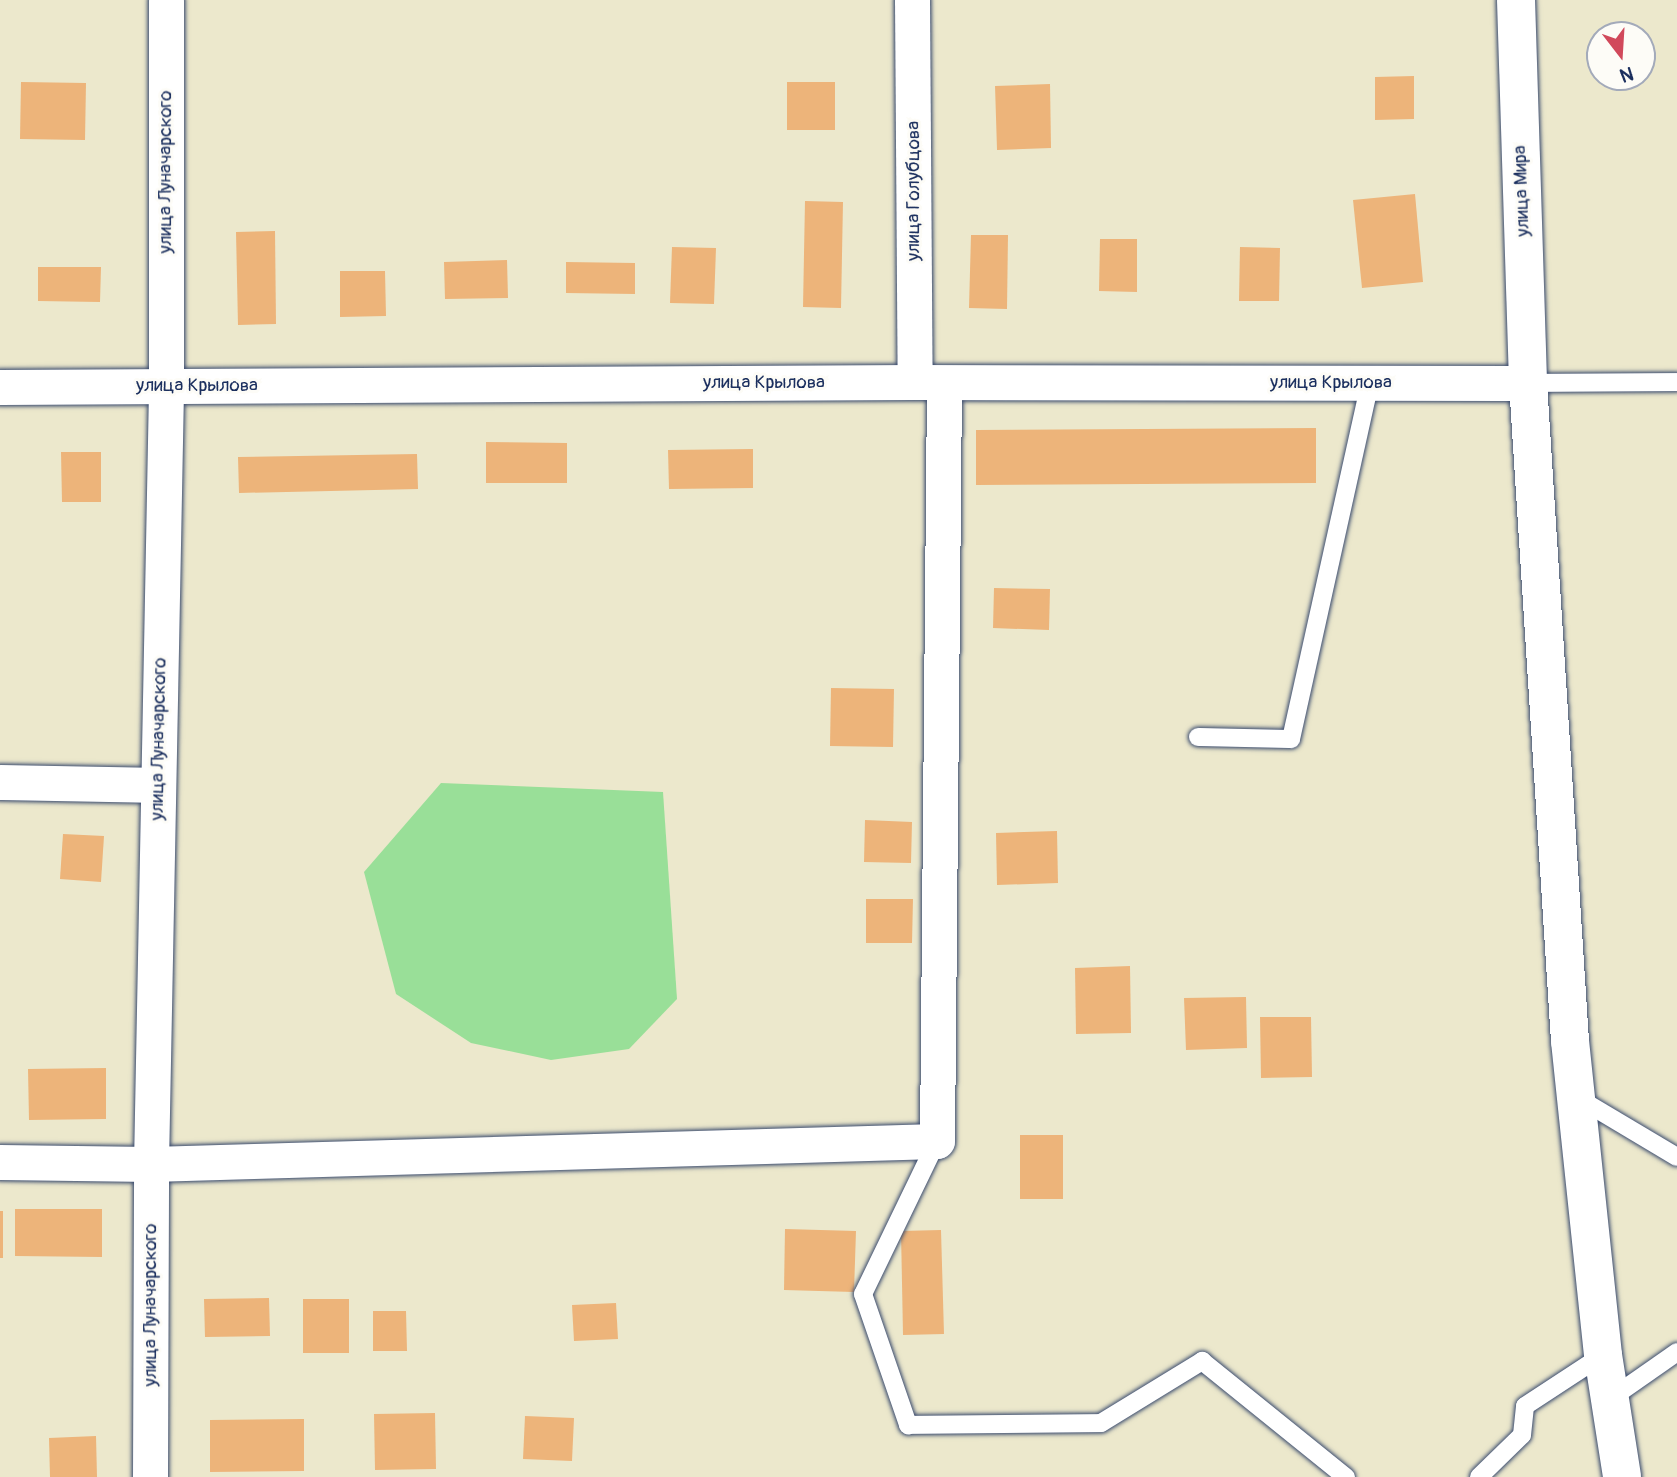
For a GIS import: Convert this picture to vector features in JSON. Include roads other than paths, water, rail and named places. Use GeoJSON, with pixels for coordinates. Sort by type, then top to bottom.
{"type":"FeatureCollection","features":[{"type":"Feature","properties":{"kind":"street","name":"улица Луначарского"},"geometry":{"type":"LineString","coordinates":[[150,1477],[152,1164],[166,387],[166,0]]}},
{"type":"Feature","properties":{"kind":"street","name":"улица Голубцова"},"geometry":{"type":"LineString","coordinates":[[912,0],[929,382],[937,1141]]}},
{"type":"Feature","properties":{"kind":"street","name":"улица Мира"},"geometry":{"type":"LineString","coordinates":[[1516,0],[1528,383],[1576,1097],[1603,1355],[1622,1477]]}},
{"type":"Feature","properties":{"kind":"street","name":"улица Крылова"},"geometry":{"type":"LineString","coordinates":[[0,387],[929,382],[1528,383]]}},
{"type":"Feature","properties":{"kind":"street"},"geometry":{"type":"LineString","coordinates":[[0,782],[158,785]]}},
{"type":"Feature","properties":{"kind":"street"},"geometry":{"type":"LineString","coordinates":[[0,1162],[152,1164],[937,1141]]}},
{"type":"Feature","properties":{"kind":"lane"},"geometry":{"type":"LineString","coordinates":[[1528,383],[1677,382]]}},
{"type":"Feature","properties":{"kind":"lane"},"geometry":{"type":"LineString","coordinates":[[1198,737],[1291,739],[1370,383]]}},
{"type":"Feature","properties":{"kind":"lane"},"geometry":{"type":"LineString","coordinates":[[1576,1097],[1677,1157]]}},
{"type":"Feature","properties":{"kind":"lane"},"geometry":{"type":"LineString","coordinates":[[937,1141],[863,1294],[908,1425],[1101,1423],[1202,1361],[1346,1477]]}},
{"type":"Feature","properties":{"kind":"lane"},"geometry":{"type":"LineString","coordinates":[[1610,1399],[1677,1352]]}},
{"type":"Feature","properties":{"kind":"lane"},"geometry":{"type":"LineString","coordinates":[[1479,1477],[1522,1435],[1525,1406],[1603,1355]]}}]}
